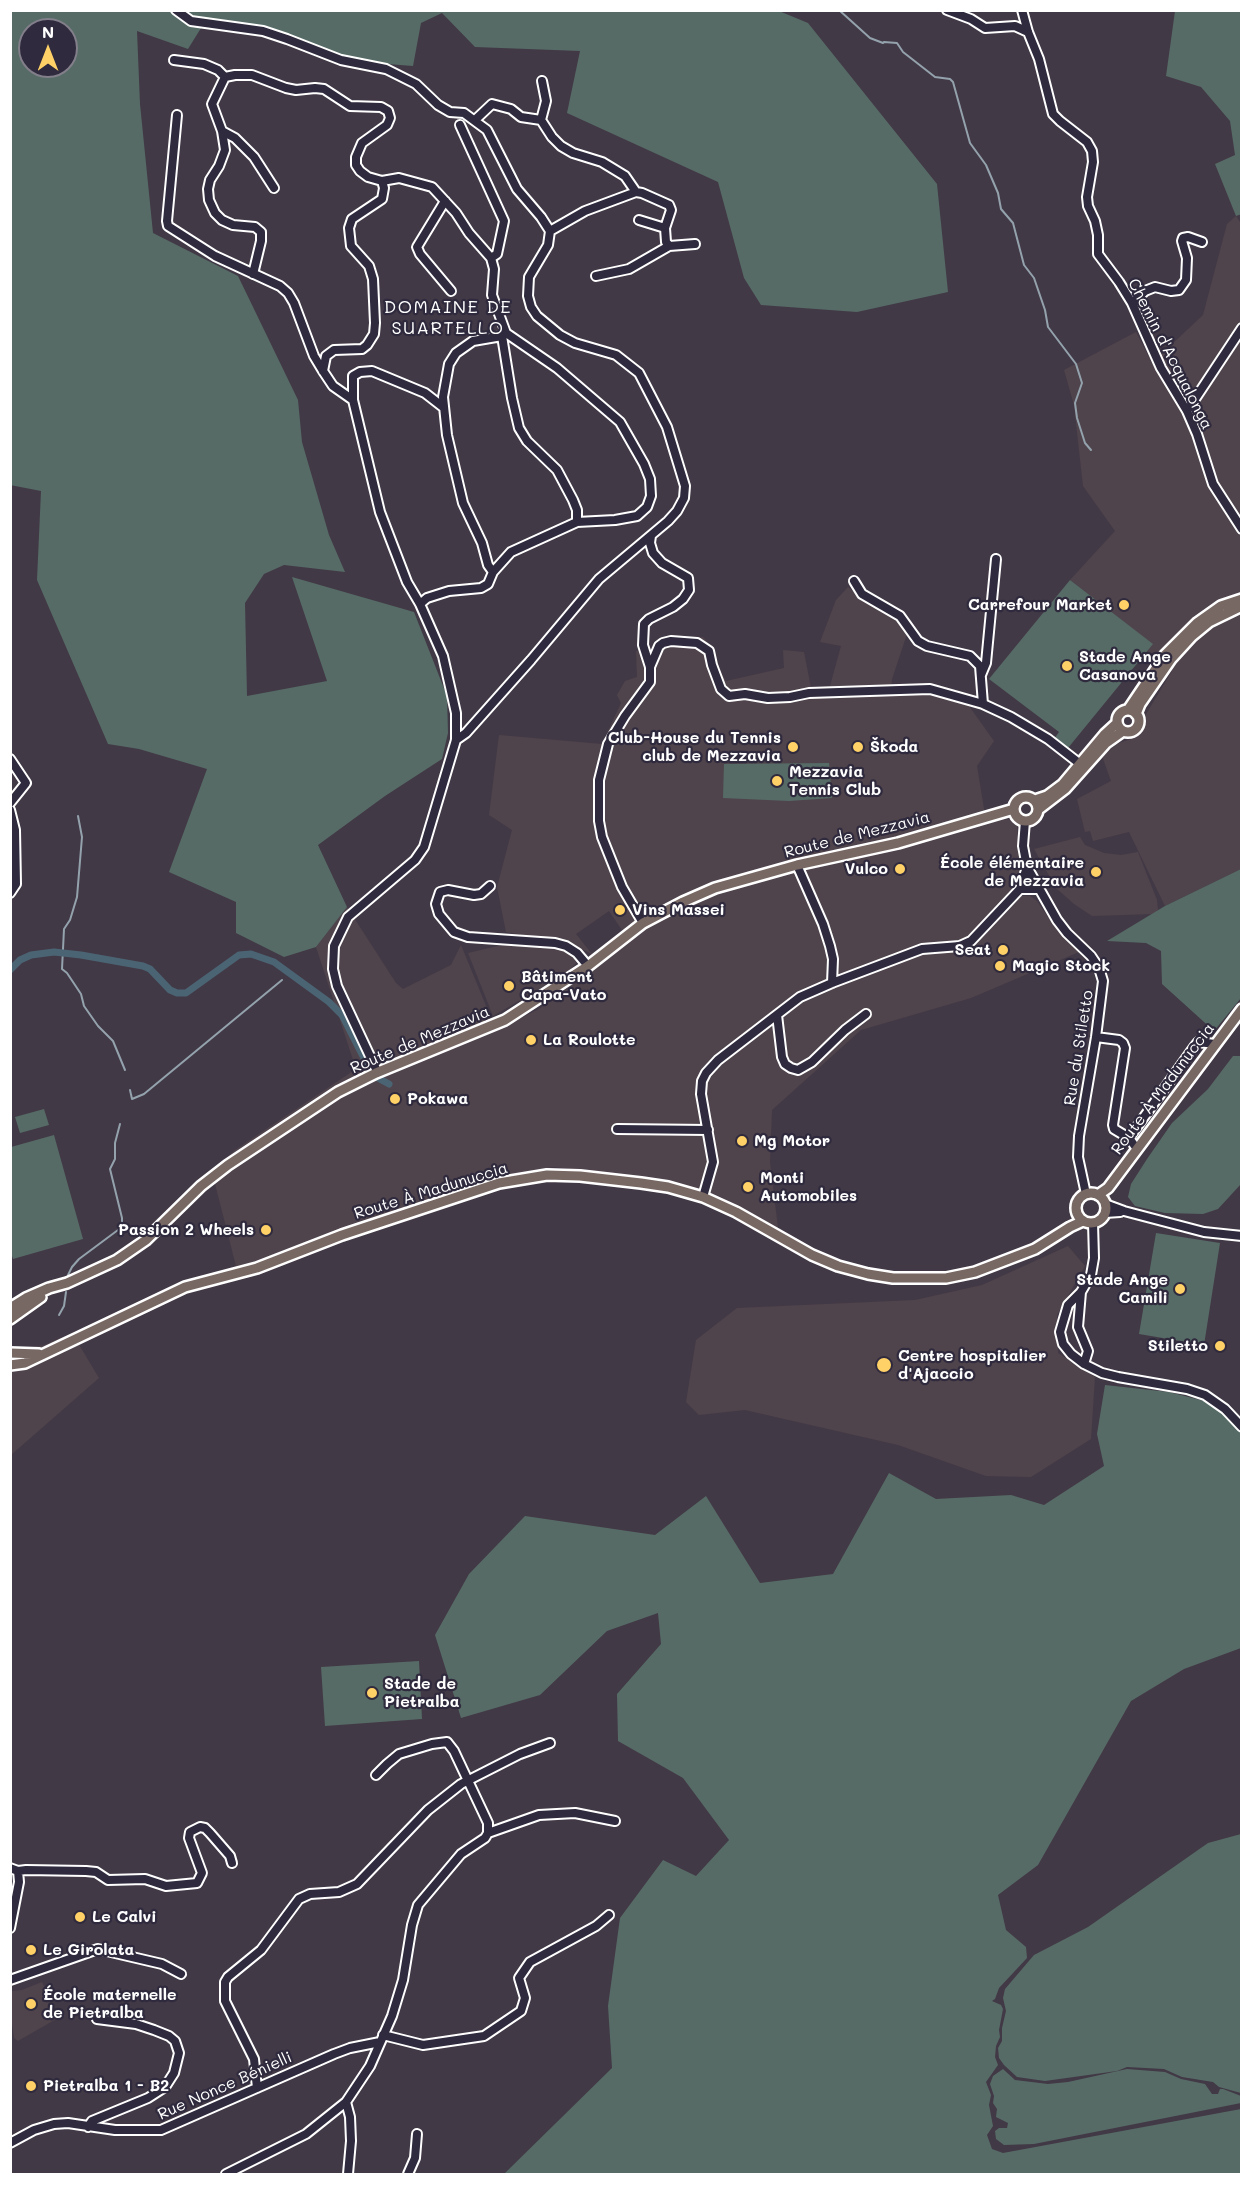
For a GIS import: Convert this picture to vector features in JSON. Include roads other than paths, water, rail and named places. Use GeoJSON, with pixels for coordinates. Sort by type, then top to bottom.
{"type":"FeatureCollection","features":[{"type":"Feature","properties":{"kind":"main road"},"geometry":{"type":"LineString","coordinates":[[1132,712],[1165,655],[1197,623],[1221,606],[1242,599]]}},
{"type":"Feature","properties":{"kind":"main road"},"geometry":{"type":"LineString","coordinates":[[1037,804],[1024,797],[1017,802],[1014,809],[1016,816],[1025,821],[1036,816],[1037,804],[1063,784],[1106,743],[1120,727],[1121,713],[1132,712],[1140,704],[1172,659],[1192,636],[1209,622],[1242,606]]}},
{"type":"Feature","properties":{"kind":"main road"},"geometry":{"type":"LineString","coordinates":[[1120,727],[1129,732],[1137,727],[1139,720],[1132,712]]}},
{"type":"Feature","properties":{"kind":"main road","name":"Route de Mezzavia"},"geometry":{"type":"LineString","coordinates":[[10,1319],[32,1302],[117,1260],[146,1240],[201,1186],[228,1165],[338,1092],[376,1073],[505,1020],[588,966],[643,923],[683,902],[715,888],[797,865],[898,843],[1014,809]]}},
{"type":"Feature","properties":{"kind":"main road","name":"Route À Madunuccia"},"geometry":{"type":"LineString","coordinates":[[1103,1203],[1108,1188],[1242,1009]]}},
{"type":"Feature","properties":{"kind":"main road","name":"Route À Madunuccia"},"geometry":{"type":"LineString","coordinates":[[10,1365],[25,1363],[184,1287],[257,1268],[342,1235],[499,1183],[547,1175],[580,1176],[658,1186],[703,1197],[736,1212],[821,1259],[868,1275],[893,1278],[946,1278],[975,1272],[1035,1250],[1070,1227],[1080,1217]]}},
{"type":"Feature","properties":{"kind":"main road"},"geometry":{"type":"LineString","coordinates":[[1086,1194],[1103,1203],[1100,1219],[1093,1223],[1080,1217],[1076,1204],[1086,1194]]}},
{"type":"Feature","properties":{"kind":"main road","name":"Route de Mezzavia"},"geometry":{"type":"LineString","coordinates":[[10,1308],[41,1291],[67,1283]]}},
{"type":"Feature","properties":{"kind":"main road","name":"Route À Madunuccia"},"geometry":{"type":"LineString","coordinates":[[10,1353],[44,1354]]}},
{"type":"Feature","properties":{"kind":"street"},"geometry":{"type":"LineString","coordinates":[[176,10],[191,21],[263,32],[341,60],[377,66],[400,75],[420,87],[444,109],[464,113],[487,129],[517,189],[541,216],[550,231],[548,245],[529,277],[528,296],[531,307],[537,316],[560,335],[575,343],[616,355],[639,373],[667,427],[685,486],[684,498],[673,516],[599,579],[531,660],[466,733],[456,740]]}},
{"type":"Feature","properties":{"kind":"street"},"geometry":{"type":"LineString","coordinates":[[947,10],[971,19],[986,28],[1014,26],[1028,32]]}},
{"type":"Feature","properties":{"kind":"street"},"geometry":{"type":"LineString","coordinates":[[1022,10],[1028,32]]}},
{"type":"Feature","properties":{"kind":"street","name":"Chemin d'Acqualonga"},"geometry":{"type":"LineString","coordinates":[[1028,32],[1039,60],[1053,114],[1087,142],[1092,151],[1093,162],[1087,197],[1098,234],[1098,254],[1132,303],[1161,368],[1187,411],[1214,484],[1242,529]]}},
{"type":"Feature","properties":{"kind":"street"},"geometry":{"type":"LineString","coordinates":[[174,60],[204,64],[218,70],[225,77]]}},
{"type":"Feature","properties":{"kind":"street"},"geometry":{"type":"LineString","coordinates":[[225,77],[252,75],[296,90],[324,89],[350,106],[356,108],[372,106],[388,111],[390,118],[387,125],[362,143],[356,157],[356,165],[368,177],[382,181],[399,178],[432,187],[456,213],[469,233],[491,258],[494,269],[492,295],[504,334],[512,398],[519,428],[527,441],[557,470],[577,510],[577,522]]}},
{"type":"Feature","properties":{"kind":"street"},"geometry":{"type":"LineString","coordinates":[[225,77],[212,104],[222,131],[225,150],[210,180],[209,200],[215,213],[222,220],[233,225],[255,227],[261,232],[253,274]]}},
{"type":"Feature","properties":{"kind":"street"},"geometry":{"type":"LineString","coordinates":[[542,81],[546,100],[541,120],[552,137],[573,153],[614,168],[628,180],[636,192]]}},
{"type":"Feature","properties":{"kind":"street"},"geometry":{"type":"LineString","coordinates":[[475,120],[492,104],[501,105],[521,117],[541,120]]}},
{"type":"Feature","properties":{"kind":"street"},"geometry":{"type":"LineString","coordinates":[[177,115],[168,226],[215,256],[280,286],[288,293],[314,356],[323,371],[333,386],[353,400]]}},
{"type":"Feature","properties":{"kind":"street"},"geometry":{"type":"LineString","coordinates":[[460,125],[504,221],[497,254],[491,258]]}},
{"type":"Feature","properties":{"kind":"street"},"geometry":{"type":"LineString","coordinates":[[222,131],[235,138],[254,157],[274,188]]}},
{"type":"Feature","properties":{"kind":"street"},"geometry":{"type":"LineString","coordinates":[[323,371],[327,356],[334,350],[362,348],[367,345],[374,334],[373,279],[369,266],[351,246],[349,228],[352,219],[382,199],[384,188],[382,181]]}},
{"type":"Feature","properties":{"kind":"street"},"geometry":{"type":"LineString","coordinates":[[550,231],[585,211],[636,192],[669,205],[671,210],[665,228],[666,242],[669,246]]}},
{"type":"Feature","properties":{"kind":"street"},"geometry":{"type":"LineString","coordinates":[[445,201],[417,247],[420,254],[451,291]]}},
{"type":"Feature","properties":{"kind":"street"},"geometry":{"type":"LineString","coordinates":[[639,220],[665,228]]}},
{"type":"Feature","properties":{"kind":"street"},"geometry":{"type":"LineString","coordinates":[[1132,303],[1145,291],[1155,287],[1171,291],[1179,290],[1186,280],[1187,258],[1183,238],[1188,237],[1202,242]]}},
{"type":"Feature","properties":{"kind":"street"},"geometry":{"type":"LineString","coordinates":[[596,276],[629,269],[669,246],[695,244]]}},
{"type":"Feature","properties":{"kind":"street"},"geometry":{"type":"LineString","coordinates":[[1187,411],[1242,328]]}},
{"type":"Feature","properties":{"kind":"street"},"geometry":{"type":"LineString","coordinates":[[420,604],[427,598],[449,591],[481,588],[488,584],[493,572],[511,552],[577,522],[637,516],[647,507],[651,496],[650,479],[644,464],[620,422],[557,368],[504,334],[473,341],[456,354],[449,364],[445,380],[443,407],[463,503],[493,572]]}},
{"type":"Feature","properties":{"kind":"street"},"geometry":{"type":"LineString","coordinates":[[376,1073],[337,986],[333,969],[334,946],[348,917],[415,860],[424,847],[456,740],[456,714],[442,656],[420,604],[407,582],[380,512],[353,400],[353,376],[360,372],[372,371],[425,393],[443,407]]}},
{"type":"Feature","properties":{"kind":"street"},"geometry":{"type":"LineString","coordinates":[[643,923],[622,887],[602,837],[599,821],[599,780],[602,760],[608,744],[624,716],[650,682],[650,667],[642,634],[645,624],[649,619],[674,607],[683,599],[690,585],[685,574],[671,569],[657,558],[650,543],[651,536]]}},
{"type":"Feature","properties":{"kind":"street"},"geometry":{"type":"LineString","coordinates":[[980,676],[986,663],[996,559]]}},
{"type":"Feature","properties":{"kind":"street"},"geometry":{"type":"LineString","coordinates":[[854,581],[862,594],[890,608],[900,616],[918,640],[927,646],[970,657],[980,666],[983,704]]}},
{"type":"Feature","properties":{"kind":"street"},"geometry":{"type":"LineString","coordinates":[[650,667],[657,650],[663,643],[671,641],[698,643],[709,651],[721,689],[729,696],[746,694],[768,698],[809,693],[930,689],[983,704],[1011,717],[1048,739],[1082,766]]}},
{"type":"Feature","properties":{"kind":"street"},"geometry":{"type":"LineString","coordinates":[[10,759],[26,783],[10,803]]}},
{"type":"Feature","properties":{"kind":"street"},"geometry":{"type":"LineString","coordinates":[[10,810],[15,830],[16,884],[10,893]]}},
{"type":"Feature","properties":{"kind":"street","name":"Rue du Stiletto"},"geometry":{"type":"LineString","coordinates":[[1025,821],[1023,846],[1027,867],[1056,920],[1099,968],[1103,988],[1079,1136],[1078,1157],[1086,1194]]}},
{"type":"Feature","properties":{"kind":"street"},"geometry":{"type":"LineString","coordinates":[[797,865],[823,924],[830,946],[833,965],[832,983]]}},
{"type":"Feature","properties":{"kind":"street"},"geometry":{"type":"LineString","coordinates":[[703,1197],[713,1162],[701,1094],[706,1073],[718,1060],[800,997],[922,949],[960,946],[971,941],[1020,889],[1027,867]]}},
{"type":"Feature","properties":{"kind":"street"},"geometry":{"type":"LineString","coordinates":[[490,886],[481,894],[474,895],[448,890],[440,892],[436,904],[439,914],[454,933],[468,937],[555,943],[566,946],[577,953],[588,966]]}},
{"type":"Feature","properties":{"kind":"street"},"geometry":{"type":"LineString","coordinates":[[1020,889],[1039,889]]}},
{"type":"Feature","properties":{"kind":"street"},"geometry":{"type":"LineString","coordinates":[[777,1016],[782,1057],[785,1064],[798,1070],[812,1062],[845,1030],[866,1014]]}},
{"type":"Feature","properties":{"kind":"street"},"geometry":{"type":"LineString","coordinates":[[1096,1037],[1119,1040],[1124,1043],[1113,1125],[1114,1129],[1128,1138],[1137,1149]]}},
{"type":"Feature","properties":{"kind":"street"},"geometry":{"type":"LineString","coordinates":[[1128,1138],[1198,1042],[1215,1044]]}},
{"type":"Feature","properties":{"kind":"street"},"geometry":{"type":"LineString","coordinates":[[617,1129],[708,1130]]}},
{"type":"Feature","properties":{"kind":"street"},"geometry":{"type":"LineString","coordinates":[[1103,1203],[1124,1211],[1204,1232],[1242,1236]]}},
{"type":"Feature","properties":{"kind":"street"},"geometry":{"type":"LineString","coordinates":[[1093,1223],[1094,1258],[1091,1275],[1081,1292],[1068,1305],[1060,1332],[1063,1344],[1084,1364],[1102,1373],[1187,1389],[1205,1395],[1225,1409],[1242,1427]]}},
{"type":"Feature","properties":{"kind":"street"},"geometry":{"type":"LineString","coordinates":[[1081,1292],[1078,1327],[1088,1351],[1084,1364]]}},
{"type":"Feature","properties":{"kind":"street"},"geometry":{"type":"LineString","coordinates":[[226,2175],[306,2134],[346,2102],[370,2066],[392,2016],[403,1980],[412,1925],[418,1905],[461,1854],[485,1838],[488,1833],[488,1823],[454,1751],[447,1742],[399,1754],[376,1775]]}},
{"type":"Feature","properties":{"kind":"street"},"geometry":{"type":"LineString","coordinates":[[257,2088],[254,2059],[225,2001],[225,1982],[261,1950],[299,1899],[310,1894],[339,1892],[357,1884],[428,1810],[467,1781],[520,1754],[550,1743]]}},
{"type":"Feature","properties":{"kind":"street"},"geometry":{"type":"LineString","coordinates":[[488,1833],[539,1815],[575,1813],[615,1821]]}},
{"type":"Feature","properties":{"kind":"street"},"geometry":{"type":"LineString","coordinates":[[10,1928],[19,1882],[14,1870],[96,1872],[108,1880],[145,1879],[166,1886],[197,1883],[202,1873],[189,1838],[190,1832],[200,1827],[210,1833],[230,1856],[232,1863]]}},
{"type":"Feature","properties":{"kind":"street"},"geometry":{"type":"LineString","coordinates":[[381,2039],[423,2045],[483,2036],[521,2010],[525,1998],[519,1978],[530,1962],[596,1926],[609,1915]]}},
{"type":"Feature","properties":{"kind":"street"},"geometry":{"type":"LineString","coordinates":[[10,1980],[98,1949],[162,1964],[181,1974]]}},
{"type":"Feature","properties":{"kind":"street"},"geometry":{"type":"LineString","coordinates":[[88,2127],[92,2121],[148,2098],[165,2087],[174,2073],[179,2053],[175,2041],[161,2033],[136,2024],[97,2019]]}},
{"type":"Feature","properties":{"kind":"street","name":"Rue Nonce Bénielli"},"geometry":{"type":"LineString","coordinates":[[10,2143],[44,2126],[68,2123],[115,2130],[161,2130],[334,2054],[381,2039]]}},
{"type":"Feature","properties":{"kind":"street"},"geometry":{"type":"LineString","coordinates":[[346,2102],[350,2117],[351,2141],[348,2175]]}},
{"type":"Feature","properties":{"kind":"street"},"geometry":{"type":"LineString","coordinates":[[408,2175],[415,2158],[417,2134]]}},
{"type":"Feature","properties":{"kind":"waterway"},"geometry":{"type":"LineString","coordinates":[[839,10],[870,38],[883,43],[897,43],[903,52],[935,77],[950,79],[953,82],[970,143],[986,165],[998,193],[1001,209],[1013,223],[1024,265],[1034,278],[1048,327],[1076,364],[1082,383],[1075,403],[1077,418],[1085,443],[1091,450]]}},
{"type":"Feature","properties":{"kind":"waterway"},"geometry":{"type":"LineString","coordinates":[[78,816],[82,837],[77,897],[70,920],[64,929],[62,969],[81,994],[84,1006],[98,1026],[113,1041],[125,1070]]}},
{"type":"Feature","properties":{"kind":"waterway"},"geometry":{"type":"LineString","coordinates":[[10,970],[20,960],[31,955],[54,952],[81,955],[143,966],[150,969],[170,990],[186,993],[239,955],[251,954],[274,962],[329,1002],[342,1015],[369,1068]]}},
{"type":"Feature","properties":{"kind":"waterway"},"geometry":{"type":"LineString","coordinates":[[130,1090],[132,1099],[144,1094],[282,980]]}},
{"type":"Feature","properties":{"kind":"waterway"},"geometry":{"type":"LineString","coordinates":[[378,1078],[389,1084]]}},
{"type":"Feature","properties":{"kind":"waterway"},"geometry":{"type":"LineString","coordinates":[[68,1275],[79,1259],[122,1227],[122,1218],[110,1169],[115,1159],[115,1143],[120,1124]]}},
{"type":"Feature","properties":{"kind":"waterway"},"geometry":{"type":"LineString","coordinates":[[59,1315],[64,1306],[66,1292]]}},
{"type":"Feature","properties":{"kind":"place","name":"Carrefour Market"},"geometry":{"type":"Point","coordinates":[1124,605]}},
{"type":"Feature","properties":{"kind":"place","name":"Stade Ange Casanova"},"geometry":{"type":"Point","coordinates":[1067,666]}},
{"type":"Feature","properties":{"kind":"place","name":"Club-House du Tennis club de Mezzavia"},"geometry":{"type":"Point","coordinates":[793,747]}},
{"type":"Feature","properties":{"kind":"place","name":"Škoda"},"geometry":{"type":"Point","coordinates":[858,747]}},
{"type":"Feature","properties":{"kind":"place","name":"Mezzavia Tennis Club"},"geometry":{"type":"Point","coordinates":[777,781]}},
{"type":"Feature","properties":{"kind":"place","name":"Vulco"},"geometry":{"type":"Point","coordinates":[900,869]}},
{"type":"Feature","properties":{"kind":"place","name":"École élémentaire de Mezzavia"},"geometry":{"type":"Point","coordinates":[1096,872]}},
{"type":"Feature","properties":{"kind":"place","name":"Vins Massei"},"geometry":{"type":"Point","coordinates":[620,910]}},
{"type":"Feature","properties":{"kind":"place","name":"Seat"},"geometry":{"type":"Point","coordinates":[1003,950]}},
{"type":"Feature","properties":{"kind":"place","name":"Magic Stock"},"geometry":{"type":"Point","coordinates":[1000,966]}},
{"type":"Feature","properties":{"kind":"place","name":"Bâtiment Capa-Vato"},"geometry":{"type":"Point","coordinates":[509,986]}},
{"type":"Feature","properties":{"kind":"place","name":"La Roulotte"},"geometry":{"type":"Point","coordinates":[531,1040]}},
{"type":"Feature","properties":{"kind":"place","name":"Pokawa"},"geometry":{"type":"Point","coordinates":[395,1099]}},
{"type":"Feature","properties":{"kind":"place","name":"Mg Motor"},"geometry":{"type":"Point","coordinates":[742,1141]}},
{"type":"Feature","properties":{"kind":"place","name":"Monti Automobiles"},"geometry":{"type":"Point","coordinates":[748,1187]}},
{"type":"Feature","properties":{"kind":"place","name":"Passion 2 Wheels"},"geometry":{"type":"Point","coordinates":[266,1230]}},
{"type":"Feature","properties":{"kind":"place","name":"Stade Ange Camili"},"geometry":{"type":"Point","coordinates":[1180,1289]}},
{"type":"Feature","properties":{"kind":"place","name":"Stiletto"},"geometry":{"type":"Point","coordinates":[1220,1346]}},
{"type":"Feature","properties":{"kind":"place","name":"Centre hospitalier d'Ajaccio"},"geometry":{"type":"Point","coordinates":[884,1365]}},
{"type":"Feature","properties":{"kind":"place","name":"Stade de Pietralba"},"geometry":{"type":"Point","coordinates":[372,1693]}},
{"type":"Feature","properties":{"kind":"place","name":"Le Calvi"},"geometry":{"type":"Point","coordinates":[80,1917]}},
{"type":"Feature","properties":{"kind":"place","name":"Le Girolata"},"geometry":{"type":"Point","coordinates":[31,1950]}},
{"type":"Feature","properties":{"kind":"place","name":"École maternelle de Pietralba"},"geometry":{"type":"Point","coordinates":[31,2004]}},
{"type":"Feature","properties":{"kind":"place","name":"Pietralba 1 - B2"},"geometry":{"type":"Point","coordinates":[31,2086]}},
{"type":"Feature","properties":{"kind":"district","name":"DOMAINE DE SUARTELLO"},"geometry":{"type":"Point","coordinates":[448,317]}}]}
